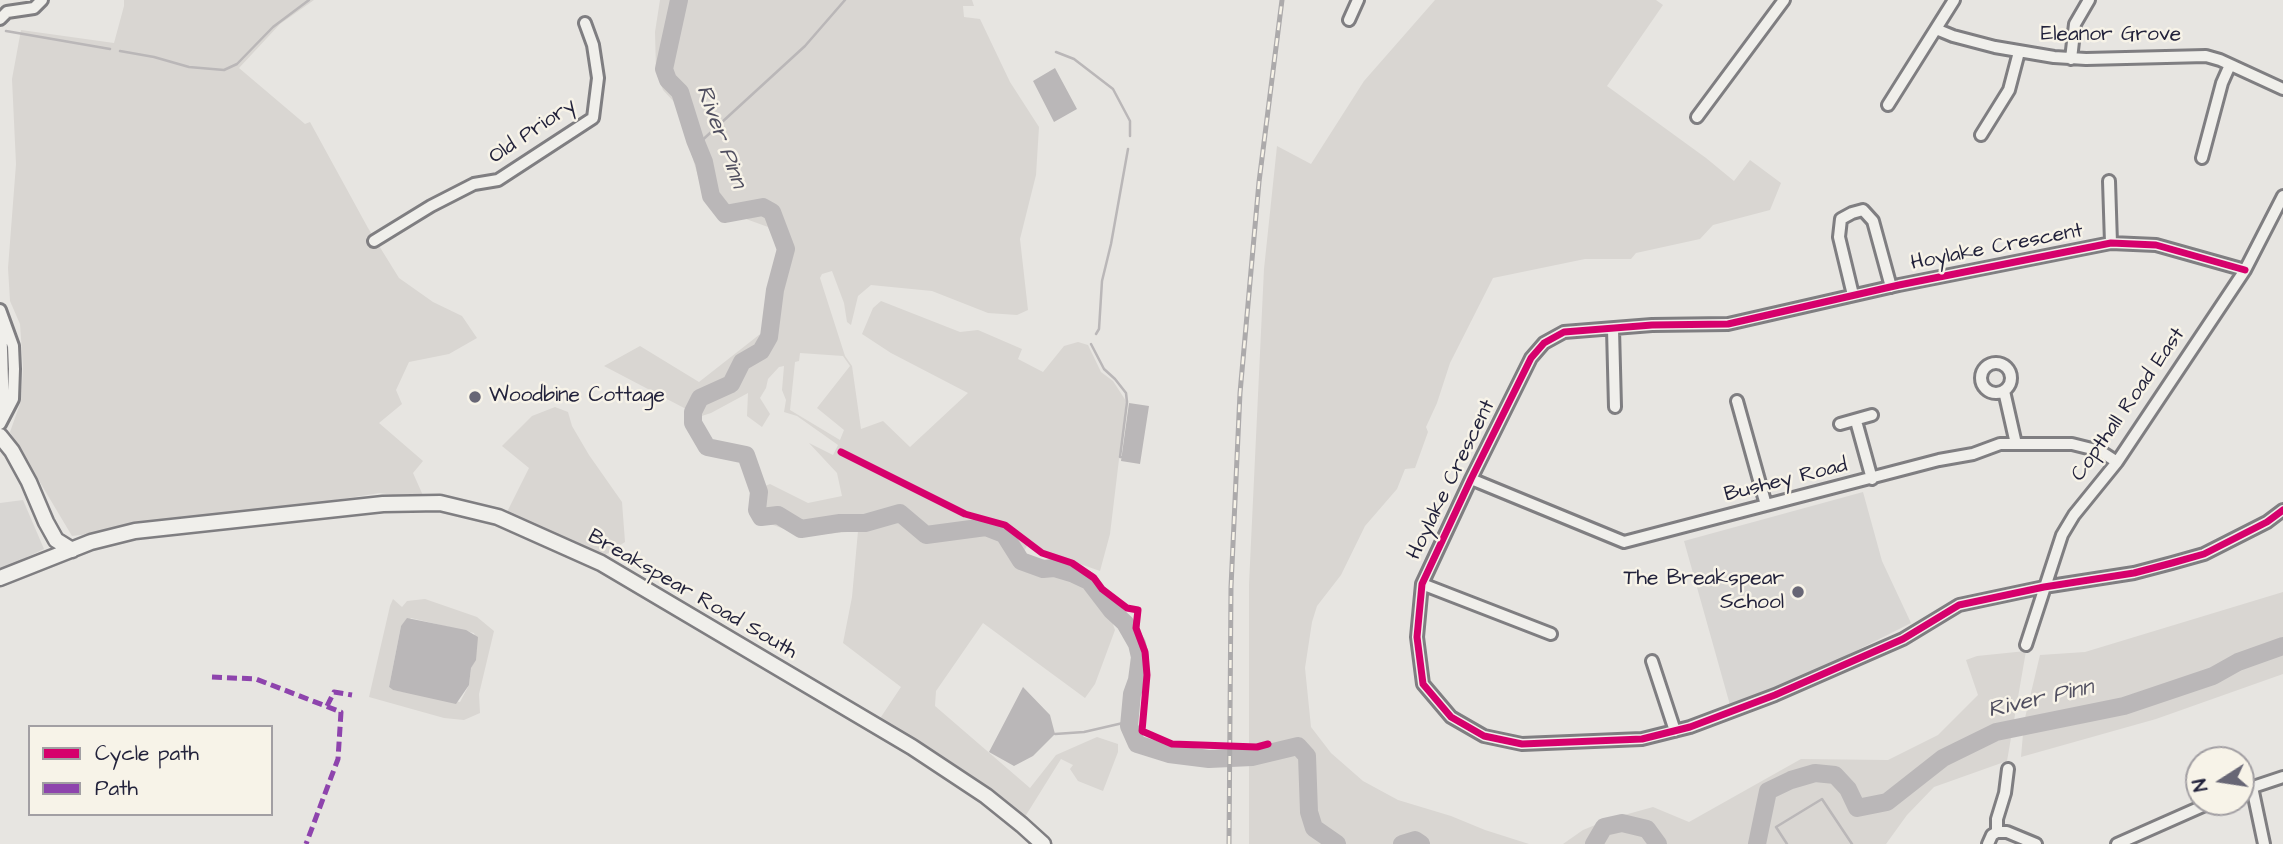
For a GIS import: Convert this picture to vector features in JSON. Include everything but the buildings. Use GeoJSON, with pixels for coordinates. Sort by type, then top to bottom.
{"type":"FeatureCollection","features":[{"type":"Feature","properties":{"kind":"street"},"geometry":{"type":"LineString","coordinates":[[0,19],[7,12],[34,8],[42,0]]}},
{"type":"Feature","properties":{"kind":"street"},"geometry":{"type":"LineString","coordinates":[[1349,20],[1359,0]]}},
{"type":"Feature","properties":{"kind":"street"},"geometry":{"type":"LineString","coordinates":[[1697,117],[1784,0]]}},
{"type":"Feature","properties":{"kind":"street"},"geometry":{"type":"LineString","coordinates":[[1888,105],[1954,0]]}},
{"type":"Feature","properties":{"kind":"street"},"geometry":{"type":"LineString","coordinates":[[2071,59],[2075,24],[2089,0]]}},
{"type":"Feature","properties":{"kind":"street","name":"Old Priory"},"geometry":{"type":"LineString","coordinates":[[374,241],[431,206],[474,184],[498,180],[593,118],[598,78],[593,45],[585,23]]}},
{"type":"Feature","properties":{"kind":"street","name":"Eleanor Grove"},"geometry":{"type":"LineString","coordinates":[[1936,29],[1972,42],[2071,59],[2213,58],[2283,89]]}},
{"type":"Feature","properties":{"kind":"street"},"geometry":{"type":"LineString","coordinates":[[1981,135],[2009,90],[2019,52]]}},
{"type":"Feature","properties":{"kind":"street"},"geometry":{"type":"LineString","coordinates":[[2202,158],[2222,83],[2230,65]]}},
{"type":"Feature","properties":{"kind":"street"},"geometry":{"type":"LineString","coordinates":[[2192,141],[2205,145]]}},
{"type":"Feature","properties":{"kind":"street"},"geometry":{"type":"LineString","coordinates":[[2109,181],[2111,243]]}},
{"type":"Feature","properties":{"kind":"street","name":"Copthall Road East"},"geometry":{"type":"LineString","coordinates":[[2026,645],[2062,535],[2074,515],[2117,463],[2245,270],[2283,197]]}},
{"type":"Feature","properties":{"kind":"street"},"geometry":{"type":"LineString","coordinates":[[1853,295],[1839,237],[1841,219],[1852,212],[1863,210],[1873,220],[1891,287]]}},
{"type":"Feature","properties":{"kind":"street","name":"Hoylake Crescent"},"geometry":{"type":"LineString","coordinates":[[2245,270],[2156,245],[2111,243],[1853,295],[1728,324],[1564,332],[1544,343],[1531,358],[1422,584],[1417,637],[1423,684],[1451,717],[1484,736],[1522,744],[1642,738],[1675,731],[1774,695],[1903,639],[1959,605],[2044,587],[2134,573],[2204,554],[2267,522],[2283,510]]}},
{"type":"Feature","properties":{"kind":"street"},"geometry":{"type":"LineString","coordinates":[[0,308],[13,346],[14,363],[13,399],[2,420]]}},
{"type":"Feature","properties":{"kind":"street"},"geometry":{"type":"LineString","coordinates":[[1613,329],[1615,407]]}},
{"type":"Feature","properties":{"kind":"street"},"geometry":{"type":"LineString","coordinates":[[2004,391],[2016,444]]}},
{"type":"Feature","properties":{"kind":"street"},"geometry":{"type":"LineString","coordinates":[[1737,401],[1766,505]]}},
{"type":"Feature","properties":{"kind":"street"},"geometry":{"type":"LineString","coordinates":[[1840,424],[1872,415]]}},
{"type":"Feature","properties":{"kind":"street"},"geometry":{"type":"LineString","coordinates":[[1856,421],[1872,479]]}},
{"type":"Feature","properties":{"kind":"street"},"geometry":{"type":"LineString","coordinates":[[0,436],[12,451],[29,482],[56,540],[72,550]]}},
{"type":"Feature","properties":{"kind":"street","name":"Bushey Road"},"geometry":{"type":"LineString","coordinates":[[1471,479],[1624,542],[1939,460],[1973,454],[2000,444],[2072,444],[2100,451],[2117,463]]}},
{"type":"Feature","properties":{"kind":"street","name":"Breakspear Road South"},"geometry":{"type":"LineString","coordinates":[[0,578],[91,542],[135,531],[383,504],[440,503],[498,517],[600,563],[912,747],[986,796],[1043,844]]}},
{"type":"Feature","properties":{"kind":"street"},"geometry":{"type":"LineString","coordinates":[[1422,584],[1551,634]]}},
{"type":"Feature","properties":{"kind":"street"},"geometry":{"type":"LineString","coordinates":[[1652,661],[1675,731]]}},
{"type":"Feature","properties":{"kind":"street"},"geometry":{"type":"LineString","coordinates":[[1997,832],[1997,819],[2005,793],[2008,769]]}},
{"type":"Feature","properties":{"kind":"street"},"geometry":{"type":"LineString","coordinates":[[2255,786],[2283,777]]}},
{"type":"Feature","properties":{"kind":"street"},"geometry":{"type":"LineString","coordinates":[[2117,844],[2133,841],[2185,815]]}},
{"type":"Feature","properties":{"kind":"street"},"geometry":{"type":"LineString","coordinates":[[2255,816],[2264,844]]}},
{"type":"Feature","properties":{"kind":"street"},"geometry":{"type":"LineString","coordinates":[[1988,844],[1992,835],[1997,832],[2007,832],[2036,844]]}},
{"type":"Feature","properties":{"kind":"shaded area"},"geometry":{"type":"Polygon","coordinates":[[[124,0],[314,0],[280,24],[239,68],[305,124],[310,122],[368,228],[399,278],[433,302],[462,316],[477,338],[449,354],[409,362],[396,390],[402,404],[379,423],[423,461],[413,473],[425,500],[380,493],[208,520],[72,536],[10,432],[21,401],[23,367],[20,324],[10,301],[8,268],[16,164],[12,79],[21,30],[114,43],[124,0]]]}},
{"type":"Feature","properties":{"kind":"shaded area"},"geometry":{"type":"Polygon","coordinates":[[[660,0],[972,0],[974,6],[963,6],[964,17],[980,19],[1010,82],[1039,127],[1036,175],[1020,239],[1028,310],[1017,315],[988,313],[932,291],[871,285],[858,296],[851,325],[847,322],[844,303],[832,271],[822,274],[820,278],[845,356],[852,366],[861,429],[883,421],[910,447],[968,393],[891,353],[862,334],[873,308],[881,301],[960,332],[978,330],[1022,349],[1018,359],[1043,372],[1064,346],[1078,342],[1088,345],[1101,372],[1113,381],[1126,401],[1110,534],[1100,571],[1046,552],[1030,540],[1018,563],[1027,569],[1055,572],[1087,583],[1109,613],[1115,630],[1095,684],[1085,698],[983,623],[936,691],[935,706],[1030,788],[1056,755],[1097,737],[1118,744],[1118,752],[1103,791],[1078,781],[1070,769],[1073,765],[1061,759],[1023,820],[879,720],[901,687],[843,643],[852,597],[858,531],[804,536],[757,522],[752,510],[753,491],[770,484],[808,503],[842,496],[837,473],[809,443],[833,455],[838,445],[797,416],[784,412],[784,366],[779,367],[768,379],[760,398],[770,414],[762,427],[747,416],[748,393],[711,413],[686,421],[686,409],[604,366],[640,346],[699,382],[764,331],[772,271],[778,256],[768,227],[746,219],[720,219],[705,200],[677,105],[663,90],[656,71],[655,32],[660,0]],[[800,353],[799,361],[795,362],[790,410],[840,440],[844,430],[817,408],[850,366],[843,356],[800,353]]]}},
{"type":"Feature","properties":{"kind":"shaded area"},"geometry":{"type":"Polygon","coordinates":[[[1435,0],[1656,0],[1663,5],[1607,86],[1734,181],[1750,160],[1781,183],[1770,210],[1713,225],[1700,239],[1636,253],[1631,259],[1585,259],[1493,278],[1450,363],[1426,427],[1428,432],[1415,468],[1405,469],[1397,489],[1365,526],[1341,575],[1317,606],[1305,668],[1311,727],[1331,753],[1363,781],[1398,800],[1529,844],[1249,844],[1249,584],[1264,269],[1277,146],[1311,164],[1364,81],[1435,0]]]}},
{"type":"Feature","properties":{"kind":"shaded area"},"geometry":{"type":"Polygon","coordinates":[[[1055,68],[1077,109],[1054,122],[1033,81],[1055,68]]]}},
{"type":"Feature","properties":{"kind":"shaded area"},"geometry":{"type":"Polygon","coordinates":[[[1129,403],[1149,406],[1140,464],[1121,461],[1129,403]]]}},
{"type":"Feature","properties":{"kind":"shaded area"},"geometry":{"type":"Polygon","coordinates":[[[555,407],[568,412],[572,426],[589,455],[622,502],[625,542],[596,561],[505,516],[529,468],[502,446],[532,416],[555,407]]]}},
{"type":"Feature","properties":{"kind":"shaded area","name":"The Breakspear School"},"geometry":{"type":"Polygon","coordinates":[[[1863,492],[1882,561],[1911,623],[1822,668],[1730,705],[1684,541],[1863,492]]]}},
{"type":"Feature","properties":{"kind":"shaded area"},"geometry":{"type":"Polygon","coordinates":[[[23,500],[44,549],[0,570],[0,503],[23,500]]]}},
{"type":"Feature","properties":{"kind":"shaded area"},"geometry":{"type":"Polygon","coordinates":[[[2283,592],[2283,674],[2156,719],[2021,757],[2024,722],[2040,655],[2085,652],[2283,592]]]}},
{"type":"Feature","properties":{"kind":"shaded area"},"geometry":{"type":"Polygon","coordinates":[[[393,599],[402,607],[407,601],[425,599],[477,617],[494,631],[479,694],[480,713],[464,720],[444,718],[369,697],[393,599]],[[411,618],[401,626],[389,687],[393,690],[460,702],[469,685],[475,660],[477,643],[474,633],[411,618]]]}},
{"type":"Feature","properties":{"kind":"shaded area"},"geometry":{"type":"Polygon","coordinates":[[[407,618],[466,630],[478,637],[476,660],[471,668],[469,685],[456,704],[389,687],[401,626],[407,618]]]}},
{"type":"Feature","properties":{"kind":"shaded area"},"geometry":{"type":"Polygon","coordinates":[[[2026,651],[2007,761],[1934,787],[1907,815],[1886,844],[1563,844],[1583,830],[1653,807],[1689,822],[1801,759],[1888,760],[1938,735],[1978,695],[1966,660],[1977,656],[2026,651]]]}},
{"type":"Feature","properties":{"kind":"shaded area"},"geometry":{"type":"Polygon","coordinates":[[[1023,687],[1050,715],[1055,734],[1033,756],[1014,766],[989,752],[1023,687]]]}},
{"type":"Feature","properties":{"kind":"waterway"},"geometry":{"type":"LineString","coordinates":[[120,51],[189,67],[224,70],[237,64],[273,27],[309,0]]}},
{"type":"Feature","properties":{"kind":"waterway","name":"River Pinn"},"geometry":{"type":"LineString","coordinates":[[679,0],[664,69],[668,80],[680,92],[704,162],[711,196],[725,214],[763,207],[772,212],[786,249],[775,290],[769,337],[761,351],[742,362],[731,384],[700,398],[693,412],[693,423],[707,447],[746,455],[759,492],[757,510],[761,517],[778,515],[801,529],[840,523],[865,523],[900,513],[926,535],[986,527],[1004,534],[1021,561],[1043,569],[1054,568],[1089,581],[1125,623],[1137,644],[1140,657],[1129,726],[1137,744],[1169,754],[1209,759],[1252,757],[1298,746],[1307,756],[1309,812],[1314,828],[1337,844]]}},
{"type":"Feature","properties":{"kind":"waterway"},"geometry":{"type":"LineString","coordinates":[[697,145],[805,46],[845,0]]}},
{"type":"Feature","properties":{"kind":"waterway"},"geometry":{"type":"LineString","coordinates":[[6,31],[110,49]]}},
{"type":"Feature","properties":{"kind":"waterway"},"geometry":{"type":"LineString","coordinates":[[1056,52],[1074,59],[1113,89],[1130,121],[1130,136]]}},
{"type":"Feature","properties":{"kind":"waterway"},"geometry":{"type":"LineString","coordinates":[[1096,334],[1099,329],[1102,281],[1128,149]]}},
{"type":"Feature","properties":{"kind":"waterway"},"geometry":{"type":"LineString","coordinates":[[1091,344],[1104,369],[1126,393],[1121,457]]}},
{"type":"Feature","properties":{"kind":"waterway","name":"River Pinn"},"geometry":{"type":"LineString","coordinates":[[1757,844],[1768,791],[1791,780],[1815,773],[1835,775],[1848,789],[1857,808],[1887,802],[1943,758],[1996,732],[2124,706],[2213,676],[2238,662],[2283,646]]}},
{"type":"Feature","properties":{"kind":"waterway"},"geometry":{"type":"LineString","coordinates":[[1055,734],[1084,732],[1123,723],[1129,726]]}},
{"type":"Feature","properties":{"kind":"waterway"},"geometry":{"type":"LineString","coordinates":[[1787,844],[1776,827],[1822,799],[1852,844]]}},
{"type":"Feature","properties":{"kind":"waterway","name":"River Pinn"},"geometry":{"type":"LineString","coordinates":[[1594,844],[1604,827],[1622,823],[1647,829],[1658,844]]}},
{"type":"Feature","properties":{"kind":"waterway","name":"River Pinn"},"geometry":{"type":"LineString","coordinates":[[1402,844],[1415,840],[1421,844]]}},
{"type":"Feature","properties":{"kind":"railway"},"geometry":{"type":"LineString","coordinates":[[1229,844],[1231,587],[1240,393],[1259,182],[1282,0]]}},
{"type":"Feature","properties":{"kind":"marked path"},"geometry":{"type":"LineString","coordinates":[[212,677],[256,679],[341,712],[338,759],[306,844]]}},
{"type":"Feature","properties":{"kind":"marked path"},"geometry":{"type":"LineString","coordinates":[[327,706],[334,692],[352,695]]}},
{"type":"Feature","properties":{"kind":"cycle path"},"geometry":{"type":"LineString","coordinates":[[2245,270],[2156,245],[2111,243],[1899,285],[1728,324],[1652,325],[1564,332],[1544,343],[1531,358],[1422,584],[1417,637],[1423,684],[1451,717],[1484,736],[1522,744],[1642,739],[1690,727],[1775,695],[1903,639],[1959,605],[2044,587],[2134,573],[2204,554],[2267,522],[2283,510]]}},
{"type":"Feature","properties":{"kind":"cycle path"},"geometry":{"type":"LineString","coordinates":[[841,452],[965,514],[1005,525],[1042,553],[1072,563],[1094,578],[1102,589],[1127,608],[1138,610],[1136,628],[1145,652],[1147,675],[1142,731],[1172,744],[1257,747],[1268,744]]}},
{"type":"Feature","properties":{"kind":"place","name":"Woodbine Cottage"},"geometry":{"type":"Point","coordinates":[475,397]}},
{"type":"Feature","properties":{"kind":"place","name":"The Breakspear School"},"geometry":{"type":"Point","coordinates":[1798,592]}}]}
